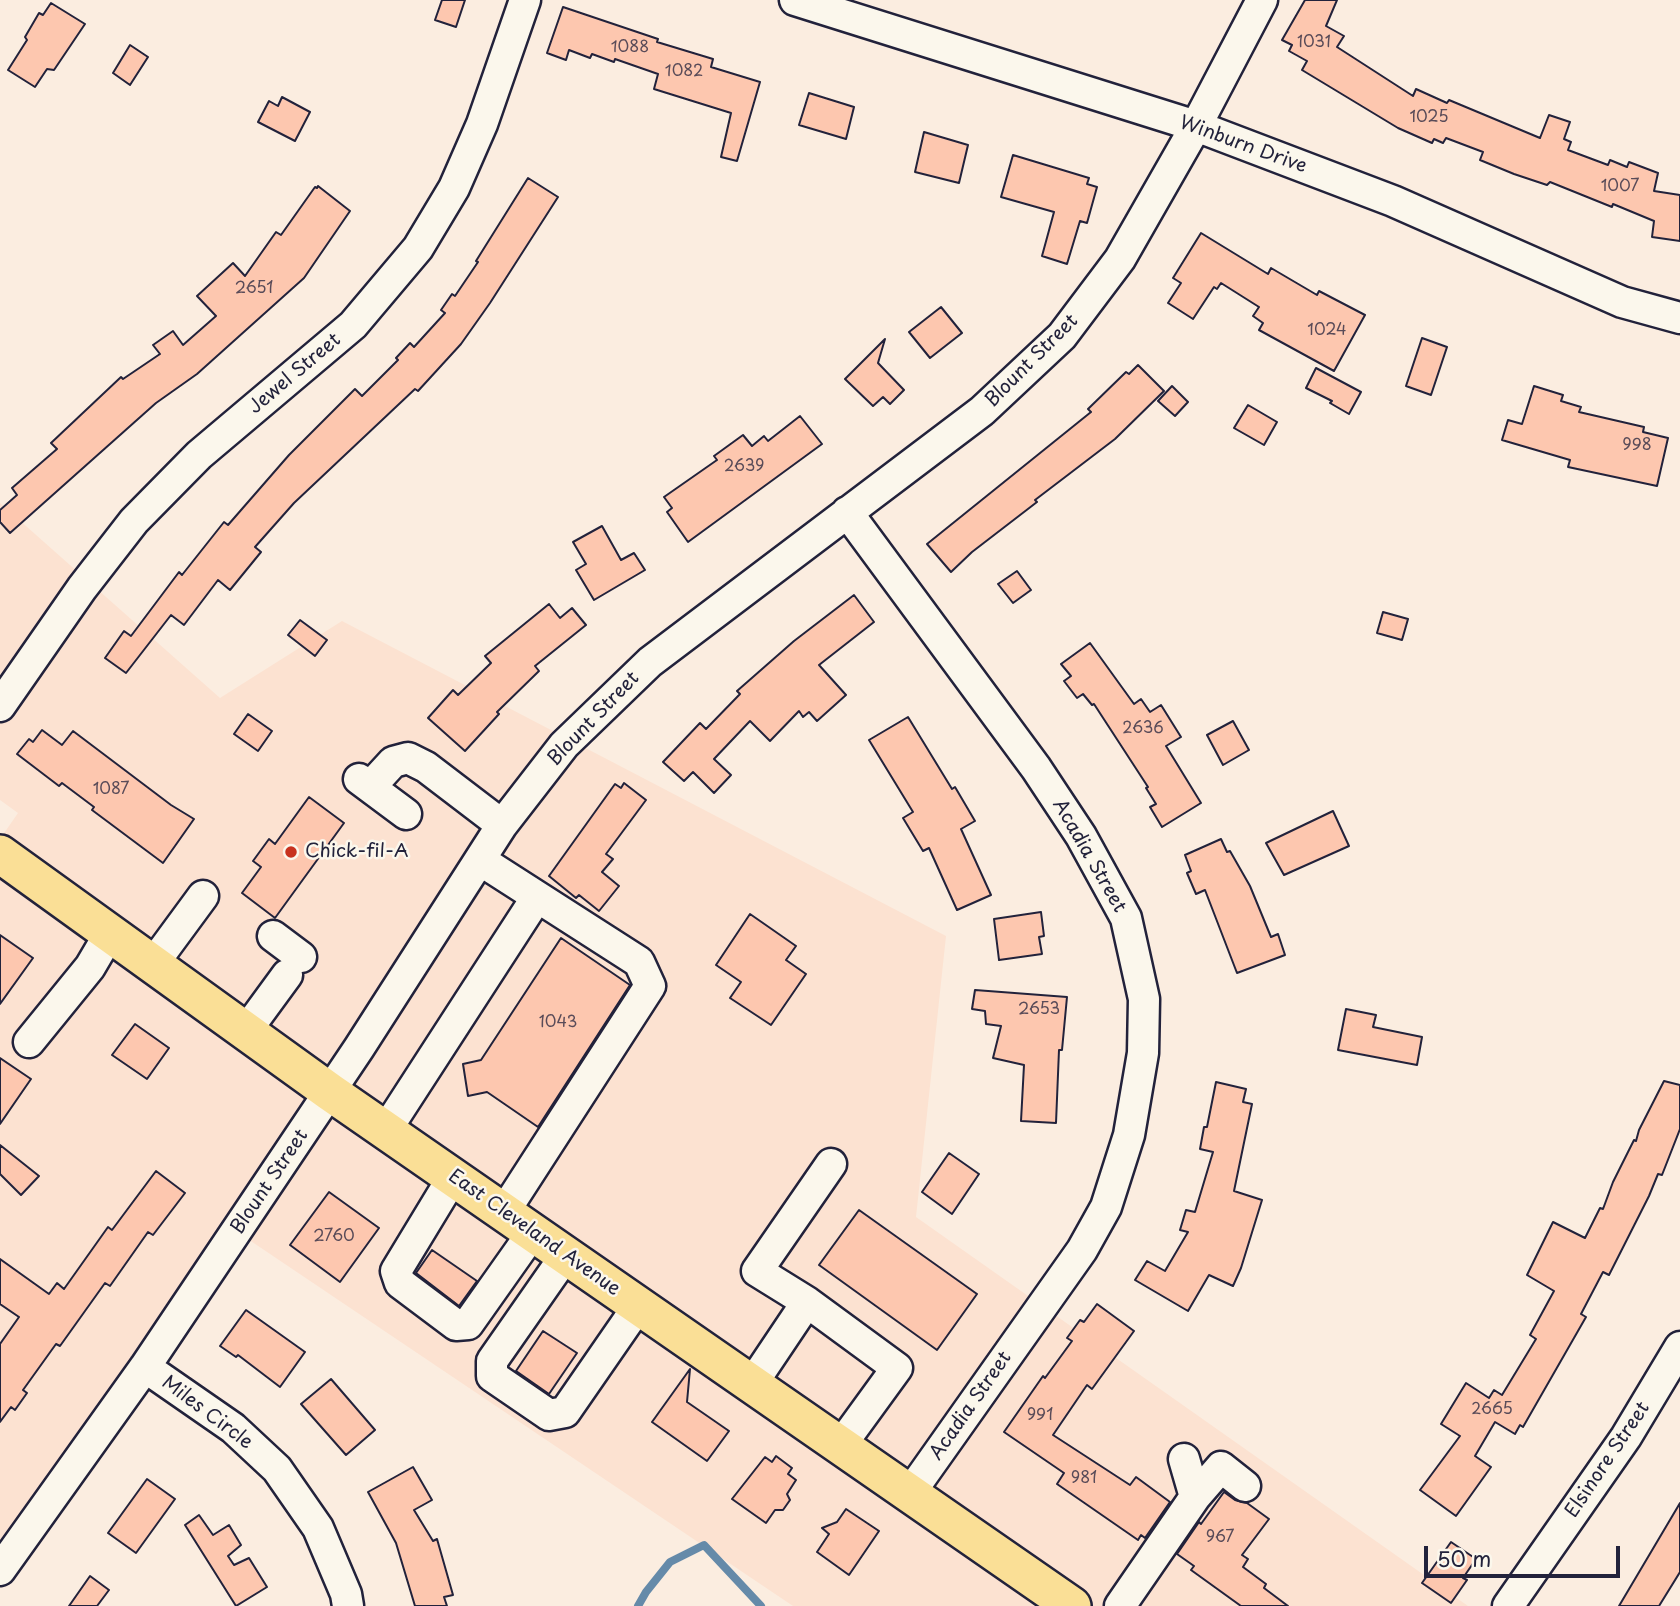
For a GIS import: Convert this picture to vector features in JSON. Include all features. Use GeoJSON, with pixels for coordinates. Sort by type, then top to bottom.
{"type":"FeatureCollection","features":[{"type":"Feature","properties":{"kind":"main road","name":"East Cleveland Avenue"},"geometry":{"type":"LineString","coordinates":[[2,860],[110,933],[453,1177],[910,1493],[1062,1603]]}},
{"type":"Feature","properties":{"kind":"street","name":"Jewel Street"},"geometry":{"type":"LineString","coordinates":[[0,706],[82,588],[134,521],[199,455],[353,325],[418,248],[454,188],[482,124],[525,0]]}},
{"type":"Feature","properties":{"kind":"street","name":"Winburn Drive"},"geometry":{"type":"LineString","coordinates":[[795,0],[1195,126],[1393,201],[1622,302],[1680,318]]}},
{"type":"Feature","properties":{"kind":"street","name":"Blount Street"},"geometry":{"type":"LineString","coordinates":[[0,1570],[145,1367],[330,1091],[502,825],[564,744],[650,662],[982,411],[1062,336],[1121,259],[1262,0]]}},
{"type":"Feature","properties":{"kind":"street","name":"Acadia Street"},"geometry":{"type":"LineString","coordinates":[[847,512],[1036,768],[1082,836],[1126,918],[1144,999],[1143,1053],[1129,1135],[1106,1207],[1082,1250],[910,1493]]}},
{"type":"Feature","properties":{"kind":"street"},"geometry":{"type":"LineString","coordinates":[[406,814],[364,783],[393,762],[408,758],[426,766],[502,825]]}},
{"type":"Feature","properties":{"kind":"street"},"geometry":{"type":"LineString","coordinates":[[453,1177],[396,1271],[400,1283],[456,1325],[468,1324],[519,1222],[650,986],[639,962],[480,860]]}},
{"type":"Feature","properties":{"kind":"street"},"geometry":{"type":"LineString","coordinates":[[153,964],[213,896]]}},
{"type":"Feature","properties":{"kind":"street"},"geometry":{"type":"LineString","coordinates":[[386,1130],[537,897]]}},
{"type":"Feature","properties":{"kind":"street"},"geometry":{"type":"LineString","coordinates":[[29,1042],[90,967],[110,933]]}},
{"type":"Feature","properties":{"kind":"street"},"geometry":{"type":"LineString","coordinates":[[246,1031],[294,966],[273,936]]}},
{"type":"Feature","properties":{"kind":"street"},"geometry":{"type":"LineString","coordinates":[[831,1164],[757,1271],[807,1302],[897,1367],[841,1445]]}},
{"type":"Feature","properties":{"kind":"street"},"geometry":{"type":"LineString","coordinates":[[566,1255],[492,1361],[492,1376],[549,1415],[565,1412],[639,1305]]}},
{"type":"Feature","properties":{"kind":"street"},"geometry":{"type":"LineString","coordinates":[[752,1384],[807,1302]]}},
{"type":"Feature","properties":{"kind":"street","name":"Elsinore Street"},"geometry":{"type":"LineString","coordinates":[[1508,1606],[1626,1437],[1680,1347]]}},
{"type":"Feature","properties":{"kind":"street","name":"Miles Circle"},"geometry":{"type":"LineString","coordinates":[[145,1367],[233,1428],[277,1469],[318,1528],[346,1594],[348,1606]]}},
{"type":"Feature","properties":{"kind":"street"},"geometry":{"type":"LineString","coordinates":[[1184,1459],[1195,1497]]}},
{"type":"Feature","properties":{"kind":"street"},"geometry":{"type":"LineString","coordinates":[[1120,1606],[1195,1497],[1221,1468],[1245,1486]]}},
{"type":"Feature","properties":{"kind":"shaded area"},"geometry":{"type":"Polygon","coordinates":[[[0,503],[220,698],[342,621],[946,936],[916,1217],[1468,1606],[793,1606],[224,1223],[0,1556],[0,839],[18,813],[0,800],[0,503]]]}},
{"type":"Feature","properties":{"kind":"building"},"geometry":{"type":"Polygon","coordinates":[[[442,0],[465,0],[456,27],[435,20],[442,0]]]}},
{"type":"Feature","properties":{"kind":"building"},"geometry":{"type":"Polygon","coordinates":[[[1305,0],[1337,0],[1326,26],[1344,36],[1337,47],[1413,96],[1416,89],[1540,138],[1549,115],[1570,122],[1564,139],[1571,142],[1568,150],[1608,165],[1610,160],[1627,167],[1629,162],[1658,173],[1654,191],[1680,195],[1680,241],[1652,237],[1654,221],[1613,204],[1612,207],[1550,182],[1547,185],[1514,174],[1480,160],[1483,152],[1446,138],[1443,143],[1434,139],[1432,143],[1398,128],[1302,70],[1307,61],[1289,51],[1292,45],[1282,40],[1305,0]]]}},
{"type":"Feature","properties":{"kind":"building"},"geometry":{"type":"Polygon","coordinates":[[[51,3],[85,24],[54,70],[47,69],[35,87],[8,70],[27,40],[25,37],[39,13],[43,15],[51,3]]]}},
{"type":"Feature","properties":{"kind":"building"},"geometry":{"type":"Polygon","coordinates":[[[563,7],[658,39],[657,42],[713,59],[711,67],[760,82],[737,161],[721,157],[731,113],[654,89],[658,74],[615,59],[614,62],[592,54],[590,58],[569,50],[566,60],[547,53],[563,7]]]}},
{"type":"Feature","properties":{"kind":"building"},"geometry":{"type":"Polygon","coordinates":[[[130,45],[148,57],[130,85],[113,73],[130,45]]]}},
{"type":"Feature","properties":{"kind":"building"},"geometry":{"type":"Polygon","coordinates":[[[809,93],[854,107],[846,139],[799,125],[809,93]]]}},
{"type":"Feature","properties":{"kind":"building"},"geometry":{"type":"Polygon","coordinates":[[[282,97],[310,112],[295,141],[258,122],[269,101],[278,106],[282,97]]]}},
{"type":"Feature","properties":{"kind":"building"},"geometry":{"type":"Polygon","coordinates":[[[924,132],[968,145],[959,183],[915,172],[924,132]]]}},
{"type":"Feature","properties":{"kind":"building"},"geometry":{"type":"Polygon","coordinates":[[[1013,155],[1089,178],[1087,184],[1097,187],[1087,223],[1080,221],[1067,264],[1042,256],[1054,212],[1001,197],[1013,155]]]}},
{"type":"Feature","properties":{"kind":"building"},"geometry":{"type":"Polygon","coordinates":[[[528,178],[558,197],[461,344],[418,391],[415,389],[294,503],[255,547],[261,552],[230,590],[218,580],[184,625],[171,615],[126,673],[105,658],[124,631],[131,636],[179,572],[182,575],[224,522],[228,525],[289,455],[355,389],[362,396],[398,360],[396,358],[410,343],[414,347],[445,313],[441,310],[452,294],[455,296],[478,262],[476,261],[528,178]]]}},
{"type":"Feature","properties":{"kind":"building"},"geometry":{"type":"Polygon","coordinates":[[[318,186],[350,211],[304,278],[197,374],[156,403],[10,533],[0,522],[0,510],[17,495],[12,488],[57,449],[51,443],[121,377],[123,379],[160,354],[153,345],[173,331],[183,345],[216,316],[197,296],[233,263],[245,276],[276,232],[281,235],[318,186]]]}},
{"type":"Feature","properties":{"kind":"building"},"geometry":{"type":"Polygon","coordinates":[[[1201,233],[1268,274],[1271,268],[1317,295],[1319,291],[1365,315],[1334,371],[1259,330],[1263,323],[1253,316],[1259,307],[1221,283],[1217,289],[1214,287],[1193,319],[1168,303],[1181,283],[1173,278],[1201,233]]]}},
{"type":"Feature","properties":{"kind":"building"},"geometry":{"type":"Polygon","coordinates":[[[941,307],[962,333],[930,358],[909,332],[941,307]]]}},
{"type":"Feature","properties":{"kind":"building"},"geometry":{"type":"Polygon","coordinates":[[[1422,338],[1447,347],[1431,395],[1406,386],[1422,338]]]}},
{"type":"Feature","properties":{"kind":"building"},"geometry":{"type":"Polygon","coordinates":[[[885,339],[878,363],[904,390],[890,404],[883,397],[873,406],[845,379],[885,339]]]}},
{"type":"Feature","properties":{"kind":"building"},"geometry":{"type":"Polygon","coordinates":[[[1138,365],[1164,391],[1115,439],[1035,500],[1037,502],[972,552],[951,572],[927,544],[1091,412],[1088,409],[1126,372],[1129,374],[1138,365]]]}},
{"type":"Feature","properties":{"kind":"building"},"geometry":{"type":"Polygon","coordinates":[[[1316,368],[1361,392],[1349,414],[1330,403],[1332,401],[1306,388],[1316,368]]]}},
{"type":"Feature","properties":{"kind":"building"},"geometry":{"type":"Polygon","coordinates":[[[1172,386],[1188,402],[1175,416],[1158,401],[1172,386]]]}},
{"type":"Feature","properties":{"kind":"building"},"geometry":{"type":"Polygon","coordinates":[[[1534,386],[1563,395],[1561,401],[1581,407],[1579,412],[1644,427],[1643,432],[1668,438],[1657,486],[1568,467],[1570,460],[1502,440],[1508,420],[1522,424],[1534,386]]]}},
{"type":"Feature","properties":{"kind":"building"},"geometry":{"type":"Polygon","coordinates":[[[1248,405],[1277,422],[1264,445],[1234,428],[1248,405]]]}},
{"type":"Feature","properties":{"kind":"building"},"geometry":{"type":"Polygon","coordinates":[[[800,416],[822,444],[688,542],[667,512],[672,508],[664,497],[717,460],[714,456],[743,435],[752,446],[764,436],[768,441],[800,416]]]}},
{"type":"Feature","properties":{"kind":"building"},"geometry":{"type":"Polygon","coordinates":[[[602,526],[621,560],[634,553],[645,570],[594,600],[576,570],[586,564],[573,542],[602,526]]]}},
{"type":"Feature","properties":{"kind":"building"},"geometry":{"type":"Polygon","coordinates":[[[1017,571],[1031,590],[1013,603],[998,584],[1017,571]]]}},
{"type":"Feature","properties":{"kind":"building"},"geometry":{"type":"Polygon","coordinates":[[[854,595],[874,622],[819,665],[846,695],[817,721],[809,712],[803,717],[799,711],[770,741],[750,721],[714,759],[731,775],[714,793],[693,772],[684,781],[663,762],[700,723],[706,729],[740,694],[737,691],[794,641],[854,595]]]}},
{"type":"Feature","properties":{"kind":"building"},"geometry":{"type":"Polygon","coordinates":[[[549,604],[560,618],[572,608],[586,625],[535,666],[539,671],[497,712],[499,714],[465,751],[428,718],[453,690],[458,695],[491,663],[485,656],[549,604]]]}},
{"type":"Feature","properties":{"kind":"building"},"geometry":{"type":"Polygon","coordinates":[[[1383,612],[1408,619],[1402,640],[1377,633],[1383,612]]]}},
{"type":"Feature","properties":{"kind":"building"},"geometry":{"type":"Polygon","coordinates":[[[300,620],[327,640],[315,656],[288,635],[300,620]]]}},
{"type":"Feature","properties":{"kind":"building"},"geometry":{"type":"Polygon","coordinates":[[[1090,643],[1134,704],[1141,699],[1150,712],[1161,705],[1181,737],[1166,746],[1201,803],[1162,827],[1150,807],[1156,804],[1146,788],[1148,787],[1094,704],[1083,694],[1077,698],[1064,681],[1071,676],[1061,664],[1090,643]]]}},
{"type":"Feature","properties":{"kind":"building"},"geometry":{"type":"Polygon","coordinates":[[[248,714],[272,731],[258,751],[234,734],[248,714]]]}},
{"type":"Feature","properties":{"kind":"building"},"geometry":{"type":"Polygon","coordinates":[[[908,717],[975,821],[961,829],[991,895],[957,910],[929,848],[923,851],[903,818],[913,812],[869,740],[908,717]]]}},
{"type":"Feature","properties":{"kind":"building"},"geometry":{"type":"Polygon","coordinates":[[[1233,721],[1249,750],[1223,765],[1207,735],[1233,721]]]}},
{"type":"Feature","properties":{"kind":"building"},"geometry":{"type":"Polygon","coordinates":[[[42,730],[62,745],[73,731],[171,805],[194,819],[163,863],[92,810],[94,807],[62,783],[59,786],[17,754],[29,739],[33,742],[42,730]]]}},
{"type":"Feature","properties":{"kind":"building"},"geometry":{"type":"Polygon","coordinates":[[[624,783],[646,800],[606,854],[613,859],[602,872],[619,886],[599,911],[579,895],[576,898],[549,876],[615,784],[621,788],[624,783]]]}},
{"type":"Feature","properties":{"kind":"building","name":"Chick-fil-A"},"geometry":{"type":"Polygon","coordinates":[[[309,797],[344,823],[275,918],[242,893],[261,867],[253,861],[269,839],[275,844],[309,797]]]}},
{"type":"Feature","properties":{"kind":"building"},"geometry":{"type":"Polygon","coordinates":[[[1333,811],[1349,846],[1284,875],[1266,843],[1333,811]]]}},
{"type":"Feature","properties":{"kind":"building"},"geometry":{"type":"Polygon","coordinates":[[[1221,839],[1250,886],[1271,937],[1278,934],[1285,955],[1237,973],[1205,890],[1196,894],[1187,873],[1191,871],[1185,855],[1221,839]]]}},
{"type":"Feature","properties":{"kind":"building"},"geometry":{"type":"Polygon","coordinates":[[[1041,912],[1044,936],[1039,937],[1042,954],[999,960],[994,919],[1041,912]]]}},
{"type":"Feature","properties":{"kind":"building"},"geometry":{"type":"Polygon","coordinates":[[[750,914],[796,946],[786,960],[806,974],[771,1025],[730,998],[741,982],[716,965],[750,914]]]}},
{"type":"Feature","properties":{"kind":"building"},"geometry":{"type":"Polygon","coordinates":[[[0,935],[33,958],[0,1004],[0,935]]]}},
{"type":"Feature","properties":{"kind":"building"},"geometry":{"type":"Polygon","coordinates":[[[561,938],[630,985],[538,1127],[487,1092],[468,1096],[463,1064],[481,1060],[561,938]]]}},
{"type":"Feature","properties":{"kind":"building"},"geometry":{"type":"Polygon","coordinates":[[[975,990],[1067,997],[1062,1050],[1059,1050],[1056,1123],[1021,1121],[1024,1065],[993,1058],[1001,1026],[986,1024],[985,1011],[972,1009],[975,990]]]}},
{"type":"Feature","properties":{"kind":"building"},"geometry":{"type":"Polygon","coordinates":[[[1346,1009],[1376,1015],[1373,1027],[1422,1037],[1417,1065],[1338,1050],[1346,1009]]]}},
{"type":"Feature","properties":{"kind":"building"},"geometry":{"type":"Polygon","coordinates":[[[135,1024],[169,1048],[147,1079],[112,1055],[135,1024]]]}},
{"type":"Feature","properties":{"kind":"building"},"geometry":{"type":"Polygon","coordinates":[[[0,1058],[31,1079],[0,1124],[0,1058]]]}},
{"type":"Feature","properties":{"kind":"building"},"geometry":{"type":"Polygon","coordinates":[[[1664,1081],[1680,1085],[1680,1129],[1662,1175],[1658,1174],[1609,1275],[1603,1272],[1581,1314],[1586,1317],[1523,1427],[1520,1425],[1515,1434],[1495,1422],[1475,1456],[1491,1467],[1456,1516],[1420,1490],[1460,1436],[1441,1424],[1466,1383],[1489,1398],[1494,1390],[1502,1395],[1536,1339],[1530,1335],[1554,1291],[1527,1275],[1553,1222],[1585,1238],[1600,1208],[1603,1209],[1613,1182],[1664,1081]]]}},
{"type":"Feature","properties":{"kind":"building"},"geometry":{"type":"Polygon","coordinates":[[[1216,1082],[1246,1089],[1243,1102],[1252,1104],[1234,1191],[1262,1200],[1233,1286],[1209,1275],[1188,1311],[1135,1280],[1147,1261],[1165,1271],[1188,1232],[1180,1230],[1186,1210],[1195,1212],[1213,1152],[1200,1149],[1216,1082]]]}},
{"type":"Feature","properties":{"kind":"building"},"geometry":{"type":"Polygon","coordinates":[[[0,1145],[39,1176],[21,1195],[0,1174],[0,1145]]]}},
{"type":"Feature","properties":{"kind":"building"},"geometry":{"type":"Polygon","coordinates":[[[949,1153],[979,1174],[952,1214],[922,1192],[949,1153]]]}},
{"type":"Feature","properties":{"kind":"building"},"geometry":{"type":"Polygon","coordinates":[[[156,1171],[185,1193],[153,1235],[148,1232],[110,1286],[105,1283],[60,1346],[56,1344],[23,1390],[27,1393],[15,1410],[11,1407],[0,1422],[0,1344],[19,1317],[0,1304],[0,1259],[49,1294],[57,1283],[64,1289],[108,1227],[112,1230],[156,1171]]]}},
{"type":"Feature","properties":{"kind":"building"},"geometry":{"type":"Polygon","coordinates":[[[329,1192],[379,1228],[340,1282],[290,1245],[329,1192]]]}},
{"type":"Feature","properties":{"kind":"building"},"geometry":{"type":"Polygon","coordinates":[[[859,1210],[977,1294],[937,1350],[819,1265],[859,1210]]]}},
{"type":"Feature","properties":{"kind":"building"},"geometry":{"type":"Polygon","coordinates":[[[432,1250],[477,1281],[459,1306],[416,1273],[432,1250]]]}},
{"type":"Feature","properties":{"kind":"building"},"geometry":{"type":"Polygon","coordinates":[[[1097,1304],[1134,1331],[1092,1389],[1087,1385],[1053,1435],[1130,1485],[1136,1477],[1170,1502],[1145,1538],[1141,1535],[1138,1540],[1057,1484],[1064,1473],[1004,1432],[1043,1376],[1045,1378],[1072,1341],[1067,1338],[1080,1320],[1084,1322],[1097,1304]]]}},
{"type":"Feature","properties":{"kind":"building"},"geometry":{"type":"Polygon","coordinates":[[[246,1310],[305,1352],[280,1387],[238,1355],[236,1357],[220,1346],[246,1310]]]}},
{"type":"Feature","properties":{"kind":"building"},"geometry":{"type":"Polygon","coordinates":[[[543,1331],[577,1353],[549,1394],[516,1371],[543,1331]]]}},
{"type":"Feature","properties":{"kind":"building"},"geometry":{"type":"Polygon","coordinates":[[[690,1369],[687,1402],[729,1431],[707,1461],[652,1422],[690,1369]]]}},
{"type":"Feature","properties":{"kind":"building"},"geometry":{"type":"Polygon","coordinates":[[[331,1379],[375,1430],[346,1455],[301,1404],[331,1379]]]}},
{"type":"Feature","properties":{"kind":"building"},"geometry":{"type":"Polygon","coordinates":[[[776,1456],[792,1468],[788,1474],[796,1480],[787,1494],[790,1500],[783,1510],[775,1510],[766,1523],[732,1499],[765,1457],[772,1462],[776,1456]]]}},
{"type":"Feature","properties":{"kind":"building"},"geometry":{"type":"Polygon","coordinates":[[[413,1467],[432,1500],[414,1510],[433,1541],[437,1539],[453,1595],[444,1597],[447,1606],[415,1606],[396,1543],[368,1492],[413,1467]]]}},
{"type":"Feature","properties":{"kind":"building"},"geometry":{"type":"Polygon","coordinates":[[[147,1479],[175,1499],[136,1553],[108,1533],[147,1479]]]}},
{"type":"Feature","properties":{"kind":"building"},"geometry":{"type":"Polygon","coordinates":[[[1224,1492],[1235,1500],[1247,1503],[1269,1519],[1242,1555],[1248,1559],[1243,1567],[1266,1584],[1264,1588],[1288,1606],[1241,1606],[1191,1570],[1194,1566],[1177,1554],[1224,1492]]]}},
{"type":"Feature","properties":{"kind":"building"},"geometry":{"type":"Polygon","coordinates":[[[1680,1503],[1680,1572],[1659,1606],[1619,1606],[1680,1503]]]}},
{"type":"Feature","properties":{"kind":"building"},"geometry":{"type":"Polygon","coordinates":[[[846,1509],[879,1531],[849,1575],[817,1552],[829,1534],[822,1528],[837,1522],[846,1509]]]}},
{"type":"Feature","properties":{"kind":"building"},"geometry":{"type":"Polygon","coordinates":[[[199,1515],[213,1535],[229,1525],[241,1545],[228,1556],[234,1565],[249,1558],[267,1587],[236,1606],[185,1525],[199,1515]]]}},
{"type":"Feature","properties":{"kind":"building"},"geometry":{"type":"Polygon","coordinates":[[[1451,1542],[1476,1559],[1463,1578],[1467,1580],[1451,1603],[1422,1583],[1451,1542]]]}},
{"type":"Feature","properties":{"kind":"building"},"geometry":{"type":"Polygon","coordinates":[[[90,1576],[109,1590],[97,1606],[69,1606],[90,1576]]]}},
{"type":"Feature","properties":{"kind":"waterway"},"geometry":{"type":"LineString","coordinates":[[638,1606],[670,1562],[704,1545],[761,1606]]}},
{"type":"Feature","properties":{"kind":"place","name":"Chick-fil-A"},"geometry":{"type":"Point","coordinates":[291,852]}}]}
